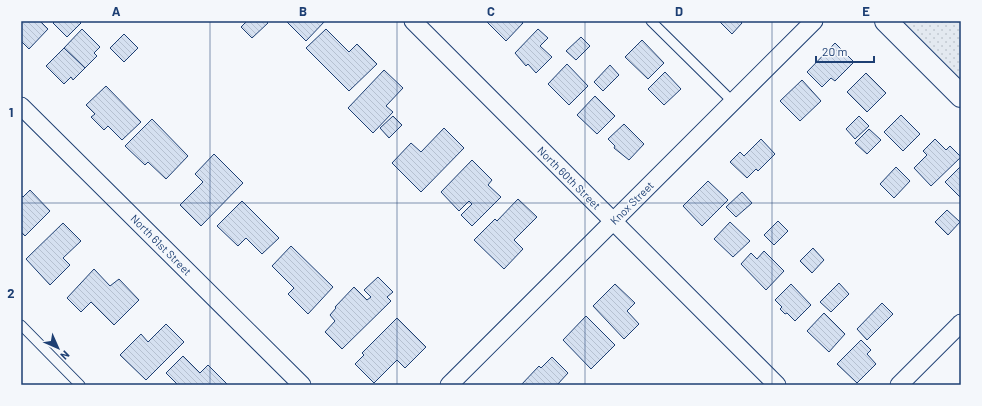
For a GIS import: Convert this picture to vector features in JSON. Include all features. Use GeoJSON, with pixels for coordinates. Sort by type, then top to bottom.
{"type":"FeatureCollection","features":[{"type":"Feature","properties":{"kind":"main road"},"geometry":{"type":"LineString","coordinates":[[886,21],[961,96]]}},
{"type":"Feature","properties":{"kind":"street","name":"North 60th Street"},"geometry":{"type":"LineString","coordinates":[[413,21],[777,385]]}},
{"type":"Feature","properties":{"kind":"street","name":"Knox Street"},"geometry":{"type":"LineString","coordinates":[[449,385],[814,21]]}},
{"type":"Feature","properties":{"kind":"street","name":"North 61st Street"},"geometry":{"type":"LineString","coordinates":[[21,106],[302,385]]}},
{"type":"Feature","properties":{"kind":"street"},"geometry":{"type":"LineString","coordinates":[[899,385],[961,323]]}},
{"type":"Feature","properties":{"kind":"lane"},"geometry":{"type":"LineString","coordinates":[[650,21],[732,102]]}},
{"type":"Feature","properties":{"kind":"lane"},"geometry":{"type":"LineString","coordinates":[[21,325],[80,385]]}},
{"type":"Feature","properties":{"kind":"shaded area"},"geometry":{"type":"Polygon","coordinates":[[[901,21],[961,21],[961,81],[901,21]]]}},
{"type":"Feature","properties":{"kind":"building"},"geometry":{"type":"Polygon","coordinates":[[[21,21],[40,21],[48,29],[29,49],[21,41],[21,21]]]}},
{"type":"Feature","properties":{"kind":"building"},"geometry":{"type":"Polygon","coordinates":[[[55,21],[79,21],[81,23],[67,37],[53,23],[55,21]]]}},
{"type":"Feature","properties":{"kind":"building"},"geometry":{"type":"Polygon","coordinates":[[[247,21],[266,21],[268,23],[252,38],[241,27],[247,21]]]}},
{"type":"Feature","properties":{"kind":"building"},"geometry":{"type":"Polygon","coordinates":[[[286,21],[325,21],[306,41],[286,21]]]}},
{"type":"Feature","properties":{"kind":"building"},"geometry":{"type":"Polygon","coordinates":[[[486,21],[521,21],[523,23],[506,41],[486,21]]]}},
{"type":"Feature","properties":{"kind":"building"},"geometry":{"type":"Polygon","coordinates":[[[719,21],[740,21],[742,23],[732,34],[719,21]]]}},
{"type":"Feature","properties":{"kind":"building"},"geometry":{"type":"Polygon","coordinates":[[[82,29],[100,47],[94,53],[97,56],[85,68],[64,48],[82,29]]]}},
{"type":"Feature","properties":{"kind":"building"},"geometry":{"type":"Polygon","coordinates":[[[326,29],[349,52],[357,44],[377,64],[349,91],[306,48],[326,29]]]}},
{"type":"Feature","properties":{"kind":"building"},"geometry":{"type":"Polygon","coordinates":[[[538,29],[548,38],[540,46],[552,57],[536,73],[528,64],[526,66],[515,53],[538,29]]]}},
{"type":"Feature","properties":{"kind":"building"},"geometry":{"type":"Polygon","coordinates":[[[124,34],[138,48],[124,62],[110,48],[124,34]]]}},
{"type":"Feature","properties":{"kind":"building"},"geometry":{"type":"Polygon","coordinates":[[[581,37],[590,46],[576,60],[566,51],[581,37]]]}},
{"type":"Feature","properties":{"kind":"building"},"geometry":{"type":"Polygon","coordinates":[[[642,40],[664,63],[648,79],[625,57],[642,40]]]}},
{"type":"Feature","properties":{"kind":"building"},"geometry":{"type":"Polygon","coordinates":[[[835,43],[854,62],[835,81],[831,78],[822,87],[807,72],[835,43]]]}},
{"type":"Feature","properties":{"kind":"building"},"geometry":{"type":"Polygon","coordinates":[[[64,48],[85,68],[73,80],[71,77],[64,84],[46,66],[64,48]]]}},
{"type":"Feature","properties":{"kind":"building"},"geometry":{"type":"Polygon","coordinates":[[[567,64],[588,86],[569,105],[548,84],[567,64]]]}},
{"type":"Feature","properties":{"kind":"building"},"geometry":{"type":"Polygon","coordinates":[[[610,65],[619,75],[603,91],[594,82],[610,65]]]}},
{"type":"Feature","properties":{"kind":"building"},"geometry":{"type":"Polygon","coordinates":[[[384,70],[403,88],[386,106],[393,112],[373,133],[348,108],[384,70]]]}},
{"type":"Feature","properties":{"kind":"building"},"geometry":{"type":"Polygon","coordinates":[[[665,72],[681,89],[664,105],[648,89],[665,72]]]}},
{"type":"Feature","properties":{"kind":"building"},"geometry":{"type":"Polygon","coordinates":[[[866,73],[886,93],[867,112],[847,92],[866,73]]]}},
{"type":"Feature","properties":{"kind":"building"},"geometry":{"type":"Polygon","coordinates":[[[802,80],[821,101],[800,121],[780,101],[802,80]]]}},
{"type":"Feature","properties":{"kind":"building"},"geometry":{"type":"Polygon","coordinates":[[[106,86],[141,122],[122,140],[108,126],[104,130],[91,117],[95,114],[86,105],[106,86]]]}},
{"type":"Feature","properties":{"kind":"building"},"geometry":{"type":"Polygon","coordinates":[[[595,96],[615,116],[597,134],[577,115],[595,96]]]}},
{"type":"Feature","properties":{"kind":"building"},"geometry":{"type":"Polygon","coordinates":[[[901,115],[920,134],[903,151],[884,132],[901,115]]]}},
{"type":"Feature","properties":{"kind":"building"},"geometry":{"type":"Polygon","coordinates":[[[393,116],[402,125],[389,138],[380,128],[393,116]]]}},
{"type":"Feature","properties":{"kind":"building"},"geometry":{"type":"Polygon","coordinates":[[[859,116],[869,126],[855,139],[846,129],[859,116]]]}},
{"type":"Feature","properties":{"kind":"building"},"geometry":{"type":"Polygon","coordinates":[[[152,119],[188,156],[166,179],[148,162],[145,165],[125,146],[152,119]]]}},
{"type":"Feature","properties":{"kind":"building"},"geometry":{"type":"Polygon","coordinates":[[[624,124],[644,144],[629,160],[614,148],[615,146],[608,139],[624,124]]]}},
{"type":"Feature","properties":{"kind":"building"},"geometry":{"type":"Polygon","coordinates":[[[444,128],[464,148],[421,192],[392,163],[411,143],[421,152],[444,128]]]}},
{"type":"Feature","properties":{"kind":"building"},"geometry":{"type":"Polygon","coordinates":[[[869,129],[881,140],[867,154],[855,143],[869,129]]]}},
{"type":"Feature","properties":{"kind":"building"},"geometry":{"type":"Polygon","coordinates":[[[761,139],[775,154],[758,171],[756,169],[747,178],[730,162],[740,152],[744,156],[761,139]]]}},
{"type":"Feature","properties":{"kind":"building"},"geometry":{"type":"Polygon","coordinates":[[[935,139],[946,150],[950,146],[961,157],[931,186],[914,168],[927,155],[923,151],[935,139]]]}},
{"type":"Feature","properties":{"kind":"building"},"geometry":{"type":"Polygon","coordinates":[[[214,154],[243,183],[201,226],[180,205],[203,182],[195,174],[214,154]]]}},
{"type":"Feature","properties":{"kind":"building"},"geometry":{"type":"Polygon","coordinates":[[[472,160],[492,180],[488,185],[501,197],[472,226],[461,215],[472,204],[469,201],[459,211],[441,192],[472,160]]]}},
{"type":"Feature","properties":{"kind":"building"},"geometry":{"type":"Polygon","coordinates":[[[961,166],[961,198],[945,182],[961,166]]]}},
{"type":"Feature","properties":{"kind":"building"},"geometry":{"type":"Polygon","coordinates":[[[896,167],[910,181],[894,198],[880,184],[896,167]]]}},
{"type":"Feature","properties":{"kind":"building"},"geometry":{"type":"Polygon","coordinates":[[[708,181],[728,200],[702,226],[683,206],[708,181]]]}},
{"type":"Feature","properties":{"kind":"building"},"geometry":{"type":"Polygon","coordinates":[[[30,190],[50,211],[25,236],[21,232],[21,195],[23,197],[30,190]]]}},
{"type":"Feature","properties":{"kind":"building"},"geometry":{"type":"Polygon","coordinates":[[[742,192],[752,203],[736,217],[726,207],[742,192]]]}},
{"type":"Feature","properties":{"kind":"building"},"geometry":{"type":"Polygon","coordinates":[[[518,199],[537,217],[514,240],[523,249],[504,269],[474,240],[495,219],[497,221],[518,199]]]}},
{"type":"Feature","properties":{"kind":"building"},"geometry":{"type":"Polygon","coordinates":[[[242,201],[279,238],[262,254],[246,238],[238,246],[217,226],[242,201]]]}},
{"type":"Feature","properties":{"kind":"building"},"geometry":{"type":"Polygon","coordinates":[[[947,210],[960,222],[948,235],[935,222],[947,210]]]}},
{"type":"Feature","properties":{"kind":"building"},"geometry":{"type":"Polygon","coordinates":[[[778,221],[788,231],[774,245],[764,235],[778,221]]]}},
{"type":"Feature","properties":{"kind":"building"},"geometry":{"type":"Polygon","coordinates":[[[730,222],[750,241],[733,257],[714,239],[730,222]]]}},
{"type":"Feature","properties":{"kind":"building"},"geometry":{"type":"Polygon","coordinates":[[[63,223],[81,241],[63,258],[70,265],[50,285],[26,259],[63,223]]]}},
{"type":"Feature","properties":{"kind":"building"},"geometry":{"type":"Polygon","coordinates":[[[291,246],[333,287],[308,314],[288,294],[294,288],[272,266],[291,246]]]}},
{"type":"Feature","properties":{"kind":"building"},"geometry":{"type":"Polygon","coordinates":[[[813,248],[824,260],[812,273],[800,261],[813,248]]]}},
{"type":"Feature","properties":{"kind":"building"},"geometry":{"type":"Polygon","coordinates":[[[764,251],[784,271],[766,290],[741,264],[751,253],[757,259],[764,251]]]}},
{"type":"Feature","properties":{"kind":"building"},"geometry":{"type":"Polygon","coordinates":[[[94,269],[110,286],[119,279],[139,300],[114,325],[91,302],[81,312],[67,298],[94,269]]]}},
{"type":"Feature","properties":{"kind":"building"},"geometry":{"type":"Polygon","coordinates":[[[378,277],[393,292],[387,297],[391,301],[342,349],[325,332],[335,321],[330,315],[336,308],[335,307],[354,287],[367,300],[371,297],[364,290],[378,277]]]}},
{"type":"Feature","properties":{"kind":"building"},"geometry":{"type":"Polygon","coordinates":[[[839,283],[849,294],[831,312],[820,302],[839,283]]]}},
{"type":"Feature","properties":{"kind":"building"},"geometry":{"type":"Polygon","coordinates":[[[615,284],[635,303],[627,311],[639,324],[624,339],[593,306],[615,284]]]}},
{"type":"Feature","properties":{"kind":"building"},"geometry":{"type":"Polygon","coordinates":[[[791,284],[811,305],[795,321],[787,313],[785,314],[780,309],[782,307],[775,300],[791,284]]]}},
{"type":"Feature","properties":{"kind":"building"},"geometry":{"type":"Polygon","coordinates":[[[882,303],[893,314],[867,340],[857,329],[882,303]]]}},
{"type":"Feature","properties":{"kind":"building"},"geometry":{"type":"Polygon","coordinates":[[[824,313],[845,334],[829,352],[807,331],[824,313]]]}},
{"type":"Feature","properties":{"kind":"building"},"geometry":{"type":"Polygon","coordinates":[[[586,316],[615,345],[591,369],[563,340],[586,316]]]}},
{"type":"Feature","properties":{"kind":"building"},"geometry":{"type":"Polygon","coordinates":[[[397,318],[426,347],[405,368],[397,360],[374,383],[355,364],[364,355],[362,353],[397,318]]]}},
{"type":"Feature","properties":{"kind":"building"},"geometry":{"type":"Polygon","coordinates":[[[166,324],[184,342],[146,380],[120,355],[141,334],[148,342],[166,324]]]}},
{"type":"Feature","properties":{"kind":"building"},"geometry":{"type":"Polygon","coordinates":[[[861,340],[871,350],[867,354],[876,364],[857,383],[837,364],[861,340]]]}},
{"type":"Feature","properties":{"kind":"building"},"geometry":{"type":"Polygon","coordinates":[[[183,356],[200,373],[208,365],[228,385],[178,385],[166,373],[183,356]]]}},
{"type":"Feature","properties":{"kind":"building"},"geometry":{"type":"Polygon","coordinates":[[[552,357],[568,373],[557,385],[521,385],[539,366],[541,368],[552,357]]]}}]}
